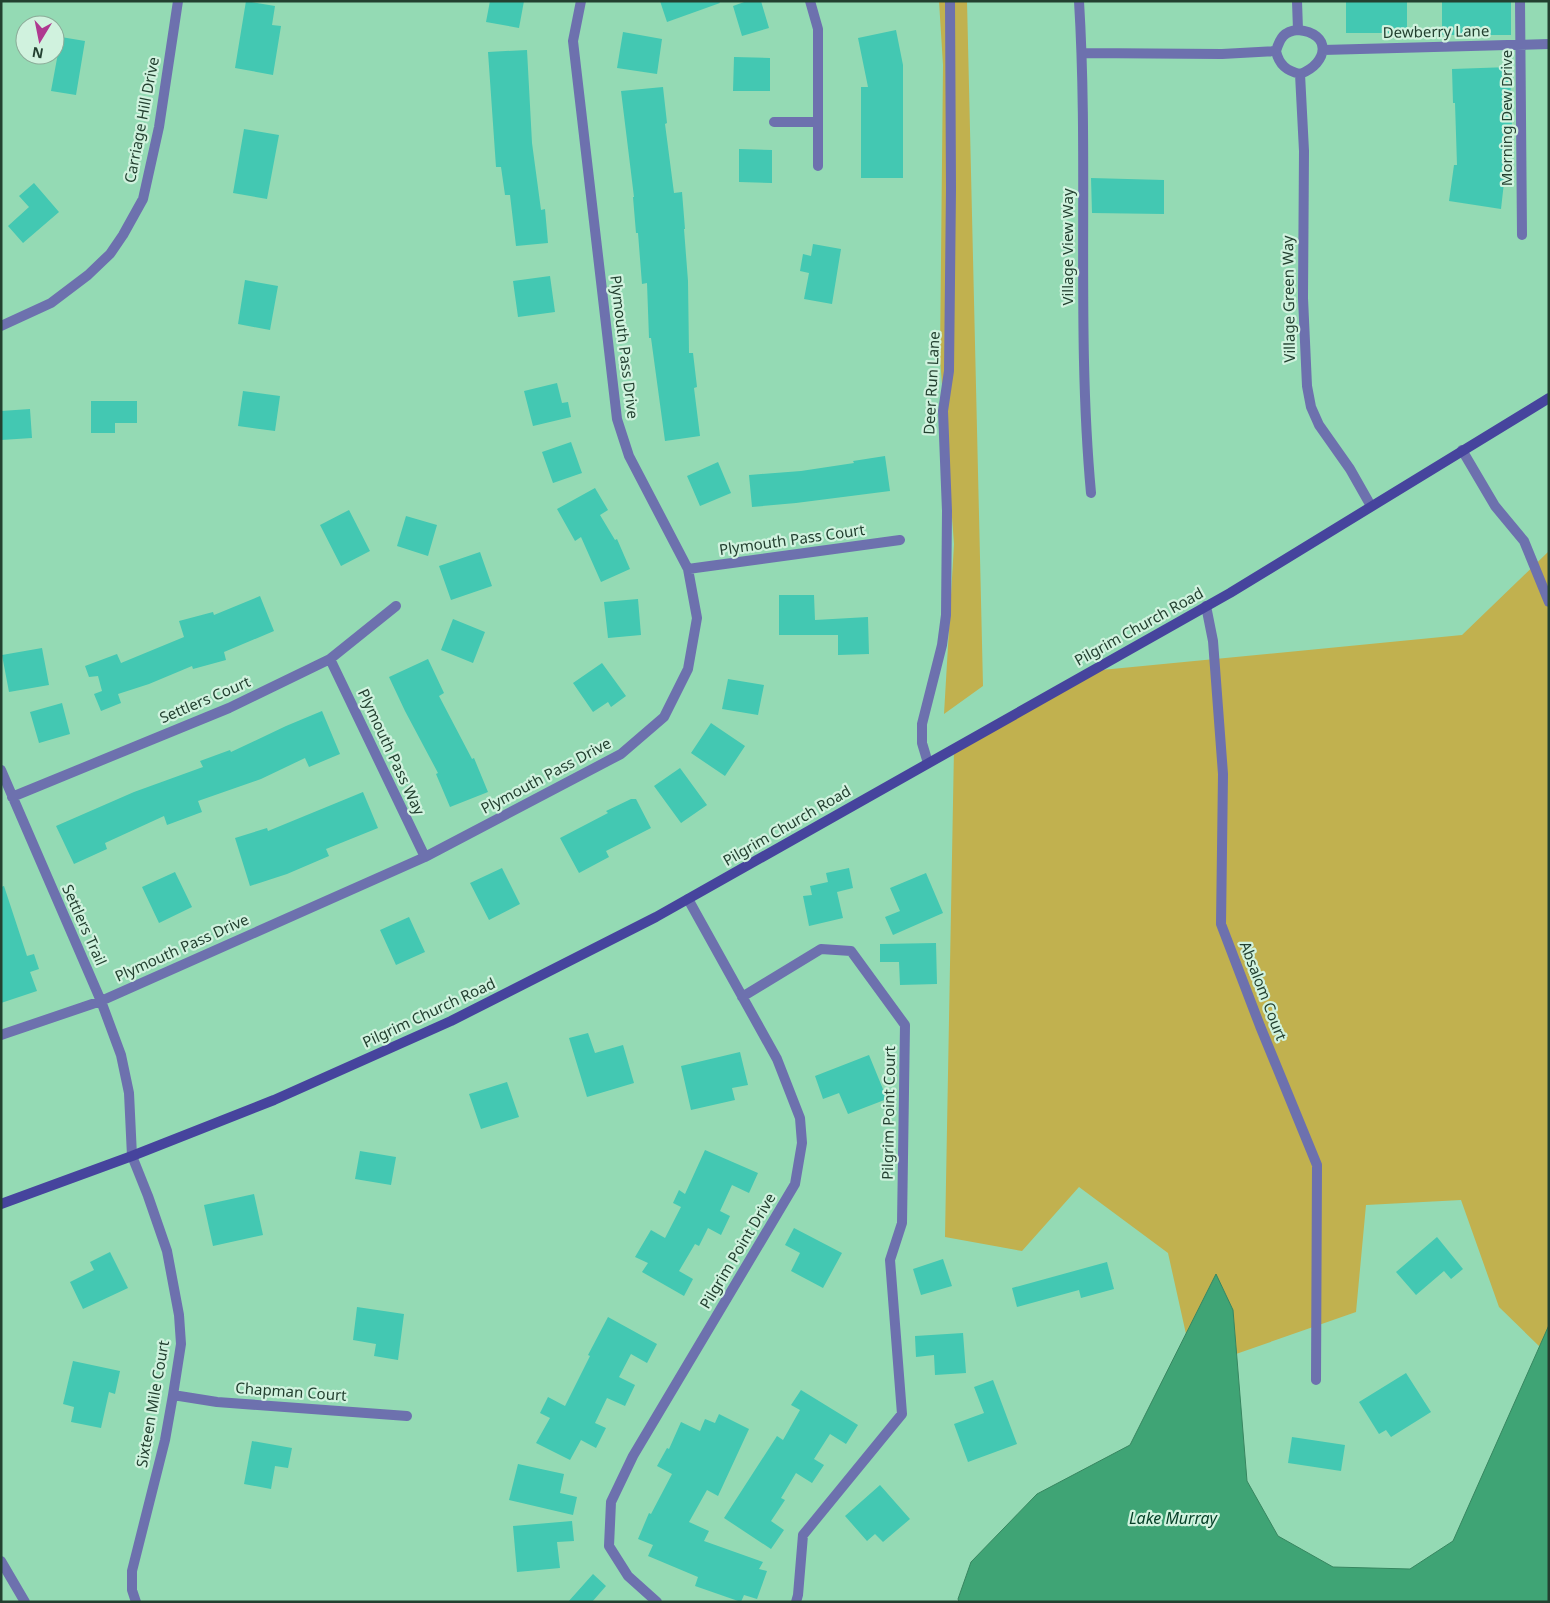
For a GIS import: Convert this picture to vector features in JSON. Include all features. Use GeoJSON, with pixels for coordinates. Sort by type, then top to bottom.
{"type":"FeatureCollection","features":[{"type":"Feature","properties":{"kind":"street","name":"Carriage Hill Drive"},"geometry":{"type":"LineString","coordinates":[[1,326],[52,303],[88,275],[110,254],[124,234],[145,190],[159,127],[178,1]]}},
{"type":"Feature","properties":{"kind":"street","name":"Plymouth Pass Drive"},"geometry":{"type":"LineString","coordinates":[[1,1035],[101,1001],[425,857],[621,754],[664,717],[688,669],[697,618],[688,569],[629,456],[617,419],[573,41],[581,1]]}},
{"type":"Feature","properties":{"kind":"street"},"geometry":{"type":"LineString","coordinates":[[810,1],[818,29],[818,166]]}},
{"type":"Feature","properties":{"kind":"street","name":"Deer Run Lane"},"geometry":{"type":"LineString","coordinates":[[928,763],[922,744],[922,724],[942,645],[946,615],[946,511],[943,411],[949,371],[951,189],[950,1]]}},
{"type":"Feature","properties":{"kind":"street","name":"Village View Way"},"geometry":{"type":"LineString","coordinates":[[1079,1],[1082,53],[1084,353],[1091,493]]}},
{"type":"Feature","properties":{"kind":"street"},"geometry":{"type":"LineString","coordinates":[[1297,1],[1298,30]]}},
{"type":"Feature","properties":{"kind":"street","name":"Morning Dew Drive"},"geometry":{"type":"LineString","coordinates":[[1520,1],[1522,235]]}},
{"type":"Feature","properties":{"kind":"street"},"geometry":{"type":"LineString","coordinates":[[1298,30],[1306,31],[1315,36],[1321,42],[1323,50],[1318,64],[1300,74],[1290,72],[1281,64],[1276,51],[1281,38],[1286,33],[1298,30]]}},
{"type":"Feature","properties":{"kind":"street","name":"Dewberry Lane"},"geometry":{"type":"LineString","coordinates":[[1323,50],[1549,44]]}},
{"type":"Feature","properties":{"kind":"street"},"geometry":{"type":"LineString","coordinates":[[1082,53],[1222,54],[1276,51]]}},
{"type":"Feature","properties":{"kind":"street","name":"Village Green Way"},"geometry":{"type":"LineString","coordinates":[[1300,74],[1304,150],[1302,233],[1307,386],[1311,408],[1319,425],[1350,469],[1371,506]]}},
{"type":"Feature","properties":{"kind":"street"},"geometry":{"type":"LineString","coordinates":[[774,122],[818,122]]}},
{"type":"Feature","properties":{"kind":"street","name":"Pilgrim Church Road"},"geometry":{"type":"LineString","coordinates":[[1,1204],[132,1156],[274,1100],[451,1021],[656,917],[1206,606],[1549,398]]}},
{"type":"Feature","properties":{"kind":"street"},"geometry":{"type":"LineString","coordinates":[[1462,450],[1495,506],[1524,541],[1549,602]]}},
{"type":"Feature","properties":{"kind":"street","name":"Plymouth Pass Court"},"geometry":{"type":"LineString","coordinates":[[688,569],[900,540]]}},
{"type":"Feature","properties":{"kind":"street","name":"Settlers Court"},"geometry":{"type":"LineString","coordinates":[[12,797],[229,708],[330,659],[396,606]]}},
{"type":"Feature","properties":{"kind":"street","name":"Absalom Court"},"geometry":{"type":"LineString","coordinates":[[1206,606],[1213,640],[1223,774],[1221,924],[1260,1026],[1317,1165],[1316,1380]]}},
{"type":"Feature","properties":{"kind":"street","name":"Plymouth Pass Way"},"geometry":{"type":"LineString","coordinates":[[330,659],[425,857]]}},
{"type":"Feature","properties":{"kind":"street","name":"Settlers Trail"},"geometry":{"type":"LineString","coordinates":[[1,770],[101,1001],[121,1055],[129,1093],[132,1156]]}},
{"type":"Feature","properties":{"kind":"street","name":"Pilgrim Point Drive"},"geometry":{"type":"LineString","coordinates":[[657,1602],[628,1576],[609,1546],[611,1502],[633,1456],[795,1184],[802,1143],[800,1118],[777,1059],[688,899]]}},
{"type":"Feature","properties":{"kind":"street","name":"Pilgrim Point Court"},"geometry":{"type":"LineString","coordinates":[[742,997],[821,949],[852,951],[905,1025],[902,1223],[890,1260],[902,1414],[803,1535],[796,1602]]}},
{"type":"Feature","properties":{"kind":"street","name":"Sixteen Mile Court"},"geometry":{"type":"LineString","coordinates":[[132,1156],[167,1251],[179,1314],[181,1344],[165,1440],[132,1571],[132,1590],[136,1602]]}},
{"type":"Feature","properties":{"kind":"street","name":"Chapman Court"},"geometry":{"type":"LineString","coordinates":[[173,1395],[216,1402],[407,1416]]}},
{"type":"Feature","properties":{"kind":"street"},"geometry":{"type":"LineString","coordinates":[[1,1561],[25,1602]]}},
{"type":"Feature","properties":{"kind":"shaded area"},"geometry":{"type":"Polygon","coordinates":[[[939,1],[967,1],[983,686],[944,714],[954,544],[940,358],[943,65],[939,1]]]}},
{"type":"Feature","properties":{"kind":"shaded area"},"geometry":{"type":"Polygon","coordinates":[[[1549,551],[1549,1331],[1539,1346],[1499,1307],[1461,1200],[1366,1205],[1356,1312],[1236,1354],[1233,1310],[1216,1274],[1186,1334],[1168,1253],[1079,1187],[1022,1251],[945,1237],[954,748],[1091,671],[1462,635],[1549,551]]]}},
{"type":"Feature","properties":{"kind":"water","name":"Lake Murray"},"geometry":{"type":"Polygon","coordinates":[[[1216,1274],[1233,1310],[1247,1481],[1278,1536],[1333,1567],[1410,1569],[1453,1541],[1549,1325],[1549,1602],[959,1602],[958,1599],[971,1562],[1037,1494],[1130,1445],[1216,1274]]]}},
{"type":"Feature","properties":{"kind":"building"},"geometry":{"type":"Polygon","coordinates":[[[246,1],[275,6],[272,25],[281,26],[273,75],[235,68],[246,1]]]}},
{"type":"Feature","properties":{"kind":"building"},"geometry":{"type":"Polygon","coordinates":[[[490,1],[524,1],[519,28],[486,22],[490,1]]]}},
{"type":"Feature","properties":{"kind":"building"},"geometry":{"type":"Polygon","coordinates":[[[660,1],[719,1],[720,3],[667,22],[660,1]]]}},
{"type":"Feature","properties":{"kind":"building"},"geometry":{"type":"Polygon","coordinates":[[[747,1],[761,1],[769,28],[742,36],[733,6],[747,1]]]}},
{"type":"Feature","properties":{"kind":"building"},"geometry":{"type":"Polygon","coordinates":[[[1346,1],[1407,1],[1407,33],[1346,33],[1346,1]]]}},
{"type":"Feature","properties":{"kind":"building"},"geometry":{"type":"Polygon","coordinates":[[[1442,1],[1511,1],[1511,35],[1442,35],[1442,1]]]}},
{"type":"Feature","properties":{"kind":"building"},"geometry":{"type":"Polygon","coordinates":[[[896,30],[903,65],[903,178],[861,178],[861,87],[868,87],[858,38],[896,30]]]}},
{"type":"Feature","properties":{"kind":"building"},"geometry":{"type":"Polygon","coordinates":[[[623,32],[662,39],[657,74],[617,68],[623,32]]]}},
{"type":"Feature","properties":{"kind":"building"},"geometry":{"type":"Polygon","coordinates":[[[65,38],[85,41],[76,95],[51,91],[56,65],[65,65],[65,38]]]}},
{"type":"Feature","properties":{"kind":"building"},"geometry":{"type":"Polygon","coordinates":[[[527,50],[532,143],[541,210],[545,209],[548,243],[516,246],[510,195],[505,195],[501,167],[496,167],[488,52],[527,50]]]}},
{"type":"Feature","properties":{"kind":"building"},"geometry":{"type":"Polygon","coordinates":[[[734,57],[770,58],[770,91],[733,91],[734,57]]]}},
{"type":"Feature","properties":{"kind":"building"},"geometry":{"type":"Polygon","coordinates":[[[1510,67],[1513,156],[1507,156],[1501,209],[1449,201],[1454,165],[1457,165],[1452,69],[1510,67]]]}},
{"type":"Feature","properties":{"kind":"building"},"geometry":{"type":"Polygon","coordinates":[[[663,87],[667,123],[665,124],[674,193],[682,192],[688,281],[689,353],[693,353],[697,387],[694,388],[700,436],[665,441],[651,338],[649,338],[647,283],[642,284],[638,233],[636,233],[634,197],[621,91],[663,87]]]}},
{"type":"Feature","properties":{"kind":"building"},"geometry":{"type":"Polygon","coordinates":[[[244,129],[279,135],[267,199],[233,193],[244,129]]]}},
{"type":"Feature","properties":{"kind":"building"},"geometry":{"type":"Polygon","coordinates":[[[739,149],[772,150],[772,183],[739,182],[739,149]]]}},
{"type":"Feature","properties":{"kind":"building"},"geometry":{"type":"Polygon","coordinates":[[[1091,178],[1164,180],[1164,214],[1092,213],[1091,178]]]}},
{"type":"Feature","properties":{"kind":"building"},"geometry":{"type":"Polygon","coordinates":[[[34,183],[59,212],[23,243],[8,226],[29,207],[19,196],[34,183]]]}},
{"type":"Feature","properties":{"kind":"building"},"geometry":{"type":"Polygon","coordinates":[[[813,244],[841,249],[832,304],[804,299],[809,273],[800,271],[803,254],[811,256],[813,244]]]}},
{"type":"Feature","properties":{"kind":"building"},"geometry":{"type":"Polygon","coordinates":[[[550,276],[555,312],[518,317],[513,281],[550,276]]]}},
{"type":"Feature","properties":{"kind":"building"},"geometry":{"type":"Polygon","coordinates":[[[245,280],[278,286],[270,330],[238,324],[245,280]]]}},
{"type":"Feature","properties":{"kind":"building"},"geometry":{"type":"Polygon","coordinates":[[[557,383],[562,403],[568,402],[571,417],[533,426],[524,391],[557,383]]]}},
{"type":"Feature","properties":{"kind":"building"},"geometry":{"type":"Polygon","coordinates":[[[243,391],[280,396],[275,431],[238,426],[243,391]]]}},
{"type":"Feature","properties":{"kind":"building"},"geometry":{"type":"Polygon","coordinates":[[[91,401],[137,401],[137,423],[115,423],[115,433],[91,433],[91,401]]]}},
{"type":"Feature","properties":{"kind":"building"},"geometry":{"type":"Polygon","coordinates":[[[30,409],[32,438],[1,440],[1,411],[30,409]]]}},
{"type":"Feature","properties":{"kind":"building"},"geometry":{"type":"Polygon","coordinates":[[[571,442],[582,473],[553,483],[542,452],[571,442]]]}},
{"type":"Feature","properties":{"kind":"building"},"geometry":{"type":"Polygon","coordinates":[[[885,456],[890,491],[752,507],[749,475],[801,471],[885,456]]]}},
{"type":"Feature","properties":{"kind":"building"},"geometry":{"type":"Polygon","coordinates":[[[718,462],[731,493],[700,506],[687,476],[718,462]]]}},
{"type":"Feature","properties":{"kind":"building"},"geometry":{"type":"Polygon","coordinates":[[[595,488],[608,510],[600,515],[615,540],[617,539],[630,569],[601,582],[581,537],[575,541],[557,509],[595,488]]]}},
{"type":"Feature","properties":{"kind":"building"},"geometry":{"type":"Polygon","coordinates":[[[349,510],[370,551],[341,566],[320,525],[349,510]]]}},
{"type":"Feature","properties":{"kind":"building"},"geometry":{"type":"Polygon","coordinates":[[[406,516],[437,525],[428,556],[397,546],[406,516]]]}},
{"type":"Feature","properties":{"kind":"building"},"geometry":{"type":"Polygon","coordinates":[[[480,552],[492,586],[451,600],[439,566],[480,552]]]}},
{"type":"Feature","properties":{"kind":"building"},"geometry":{"type":"Polygon","coordinates":[[[779,595],[814,595],[815,620],[868,617],[869,654],[838,655],[838,635],[779,635],[779,595]]]}},
{"type":"Feature","properties":{"kind":"building"},"geometry":{"type":"Polygon","coordinates":[[[260,596],[274,631],[224,652],[226,660],[193,669],[192,666],[149,684],[118,694],[121,703],[101,711],[94,694],[102,691],[98,676],[89,677],[85,666],[117,654],[121,663],[184,637],[179,621],[213,612],[214,615],[260,596]]]}},
{"type":"Feature","properties":{"kind":"building"},"geometry":{"type":"Polygon","coordinates":[[[638,599],[641,635],[608,638],[604,602],[638,599]]]}},
{"type":"Feature","properties":{"kind":"building"},"geometry":{"type":"Polygon","coordinates":[[[453,619],[485,632],[473,663],[441,650],[453,619]]]}},
{"type":"Feature","properties":{"kind":"building"},"geometry":{"type":"Polygon","coordinates":[[[42,648],[49,685],[9,692],[2,655],[42,648]]]}},
{"type":"Feature","properties":{"kind":"building"},"geometry":{"type":"Polygon","coordinates":[[[428,659],[444,693],[439,696],[472,759],[474,758],[488,792],[450,807],[436,774],[438,773],[389,677],[428,659]]]}},
{"type":"Feature","properties":{"kind":"building"},"geometry":{"type":"Polygon","coordinates":[[[602,663],[626,696],[611,707],[608,702],[593,712],[573,683],[602,663]]]}},
{"type":"Feature","properties":{"kind":"building"},"geometry":{"type":"Polygon","coordinates":[[[728,679],[764,685],[758,715],[722,709],[728,679]]]}},
{"type":"Feature","properties":{"kind":"building"},"geometry":{"type":"Polygon","coordinates":[[[62,703],[70,734],[39,743],[30,712],[62,703]]]}},
{"type":"Feature","properties":{"kind":"building"},"geometry":{"type":"Polygon","coordinates":[[[322,711],[340,754],[309,767],[305,758],[261,779],[198,801],[202,812],[167,825],[164,816],[105,843],[107,849],[74,864],[56,826],[134,792],[203,767],[200,761],[230,750],[231,752],[322,711]]]}},
{"type":"Feature","properties":{"kind":"building"},"geometry":{"type":"Polygon","coordinates":[[[711,723],[745,746],[725,776],[691,753],[711,723]]]}},
{"type":"Feature","properties":{"kind":"building"},"geometry":{"type":"Polygon","coordinates":[[[680,768],[707,805],[681,823],[654,786],[680,768]]]}},
{"type":"Feature","properties":{"kind":"building"},"geometry":{"type":"Polygon","coordinates":[[[363,792],[378,828],[326,849],[329,856],[287,874],[250,886],[235,838],[267,828],[268,831],[363,792]]]}},
{"type":"Feature","properties":{"kind":"building"},"geometry":{"type":"Polygon","coordinates":[[[631,799],[636,799],[651,828],[606,851],[609,857],[579,873],[560,838],[608,813],[606,811],[631,799]]]}},
{"type":"Feature","properties":{"kind":"building"},"geometry":{"type":"Polygon","coordinates":[[[502,868],[520,904],[489,920],[470,883],[502,868]]]}},
{"type":"Feature","properties":{"kind":"building"},"geometry":{"type":"Polygon","coordinates":[[[849,868],[853,888],[837,892],[843,918],[809,926],[803,896],[812,895],[810,886],[828,882],[826,873],[849,868]]]}},
{"type":"Feature","properties":{"kind":"building"},"geometry":{"type":"Polygon","coordinates":[[[175,872],[192,907],[159,923],[142,887],[175,872]]]}},
{"type":"Feature","properties":{"kind":"building"},"geometry":{"type":"Polygon","coordinates":[[[926,873],[943,913],[893,935],[885,917],[900,911],[890,888],[926,873]]]}},
{"type":"Feature","properties":{"kind":"building"},"geometry":{"type":"Polygon","coordinates":[[[4,886],[27,956],[34,954],[39,969],[30,972],[37,991],[1,1003],[1,887],[4,886]]]}},
{"type":"Feature","properties":{"kind":"building"},"geometry":{"type":"Polygon","coordinates":[[[409,917],[425,952],[396,965],[380,930],[409,917]]]}},
{"type":"Feature","properties":{"kind":"building"},"geometry":{"type":"Polygon","coordinates":[[[936,943],[937,984],[900,985],[899,962],[880,962],[880,944],[936,943]]]}},
{"type":"Feature","properties":{"kind":"building"},"geometry":{"type":"Polygon","coordinates":[[[588,1033],[595,1053],[623,1045],[634,1083],[587,1097],[569,1038],[588,1033]]]}},
{"type":"Feature","properties":{"kind":"building"},"geometry":{"type":"Polygon","coordinates":[[[740,1052],[748,1085],[732,1088],[735,1100],[691,1110],[681,1066],[740,1052]]]}},
{"type":"Feature","properties":{"kind":"building"},"geometry":{"type":"Polygon","coordinates":[[[869,1055],[887,1099],[848,1114],[839,1093],[823,1099],[815,1076],[869,1055]]]}},
{"type":"Feature","properties":{"kind":"building"},"geometry":{"type":"Polygon","coordinates":[[[507,1082],[519,1117],[481,1129],[469,1094],[507,1082]]]}},
{"type":"Feature","properties":{"kind":"building"},"geometry":{"type":"Polygon","coordinates":[[[705,1150],[758,1173],[749,1193],[732,1185],[720,1211],[730,1216],[721,1235],[708,1228],[699,1246],[695,1244],[679,1271],[693,1279],[684,1296],[642,1272],[648,1263],[635,1257],[651,1230],[665,1238],[681,1207],[673,1203],[679,1190],[685,1194],[705,1150]]]}},
{"type":"Feature","properties":{"kind":"building"},"geometry":{"type":"Polygon","coordinates":[[[360,1151],[396,1157],[391,1185],[355,1179],[360,1151]]]}},
{"type":"Feature","properties":{"kind":"building"},"geometry":{"type":"Polygon","coordinates":[[[254,1194],[263,1235],[213,1246],[204,1205],[254,1194]]]}},
{"type":"Feature","properties":{"kind":"building"},"geometry":{"type":"Polygon","coordinates":[[[794,1228],[842,1253],[823,1288],[791,1271],[800,1253],[785,1245],[794,1228]]]}},
{"type":"Feature","properties":{"kind":"building"},"geometry":{"type":"Polygon","coordinates":[[[1437,1237],[1463,1269],[1451,1279],[1444,1271],[1416,1295],[1396,1272],[1437,1237]]]}},
{"type":"Feature","properties":{"kind":"building"},"geometry":{"type":"Polygon","coordinates":[[[110,1252],[128,1288],[83,1309],[70,1282],[94,1270],[90,1262],[110,1252]]]}},
{"type":"Feature","properties":{"kind":"building"},"geometry":{"type":"Polygon","coordinates":[[[943,1259],[952,1286],[921,1295],[913,1269],[943,1259]]]}},
{"type":"Feature","properties":{"kind":"building"},"geometry":{"type":"Polygon","coordinates":[[[1107,1262],[1114,1289],[1081,1298],[1079,1290],[1017,1307],[1012,1288],[1107,1262]]]}},
{"type":"Feature","properties":{"kind":"building"},"geometry":{"type":"Polygon","coordinates":[[[357,1307],[404,1314],[398,1360],[374,1356],[376,1344],[353,1340],[357,1307]]]}},
{"type":"Feature","properties":{"kind":"building"},"geometry":{"type":"Polygon","coordinates":[[[608,1317],[657,1344],[647,1363],[631,1354],[619,1377],[635,1385],[625,1406],[607,1398],[595,1423],[606,1428],[596,1448],[581,1440],[570,1460],[536,1443],[550,1418],[540,1413],[548,1397],[565,1406],[608,1317]]]}},
{"type":"Feature","properties":{"kind":"building"},"geometry":{"type":"Polygon","coordinates":[[[963,1333],[966,1373],[935,1375],[934,1355],[916,1357],[915,1336],[963,1333]]]}},
{"type":"Feature","properties":{"kind":"building"},"geometry":{"type":"Polygon","coordinates":[[[73,1361],[120,1371],[115,1394],[109,1392],[101,1428],[71,1422],[74,1407],[63,1404],[73,1361]]]}},
{"type":"Feature","properties":{"kind":"building"},"geometry":{"type":"Polygon","coordinates":[[[1406,1373],[1431,1412],[1391,1437],[1386,1430],[1379,1434],[1359,1402],[1406,1373]]]}},
{"type":"Feature","properties":{"kind":"building"},"geometry":{"type":"Polygon","coordinates":[[[993,1380],[1017,1444],[968,1462],[954,1424],[984,1413],[974,1387],[993,1380]]]}},
{"type":"Feature","properties":{"kind":"building"},"geometry":{"type":"Polygon","coordinates":[[[801,1390],[858,1425],[846,1444],[830,1434],[814,1459],[824,1465],[812,1483],[796,1473],[781,1498],[785,1500],[771,1521],[784,1530],[771,1549],[724,1518],[777,1436],[783,1440],[800,1410],[791,1405],[801,1390]]]}},
{"type":"Feature","properties":{"kind":"building"},"geometry":{"type":"Polygon","coordinates":[[[719,1414],[749,1429],[718,1496],[707,1490],[689,1522],[709,1531],[704,1541],[763,1562],[759,1569],[767,1571],[757,1599],[744,1595],[741,1602],[695,1586],[698,1577],[648,1556],[653,1545],[638,1539],[649,1513],[651,1514],[672,1474],[657,1466],[667,1448],[669,1449],[681,1422],[700,1431],[705,1419],[715,1423],[719,1414]]]}},
{"type":"Feature","properties":{"kind":"building"},"geometry":{"type":"Polygon","coordinates":[[[1292,1437],[1345,1445],[1341,1471],[1288,1463],[1292,1437]]]}},
{"type":"Feature","properties":{"kind":"building"},"geometry":{"type":"Polygon","coordinates":[[[252,1441],[292,1448],[288,1468],[275,1466],[271,1489],[244,1484],[252,1441]]]}},
{"type":"Feature","properties":{"kind":"building"},"geometry":{"type":"Polygon","coordinates":[[[518,1464],[564,1474],[560,1493],[577,1497],[573,1515],[509,1500],[518,1464]]]}},
{"type":"Feature","properties":{"kind":"building"},"geometry":{"type":"Polygon","coordinates":[[[880,1485],[910,1519],[883,1542],[875,1534],[867,1541],[845,1516],[880,1485]]]}},
{"type":"Feature","properties":{"kind":"building"},"geometry":{"type":"Polygon","coordinates":[[[572,1521],[574,1541],[557,1542],[560,1568],[517,1572],[513,1526],[572,1521]]]}},
{"type":"Feature","properties":{"kind":"building"},"geometry":{"type":"Polygon","coordinates":[[[593,1574],[606,1586],[592,1602],[568,1602],[593,1574]]]}}]}
